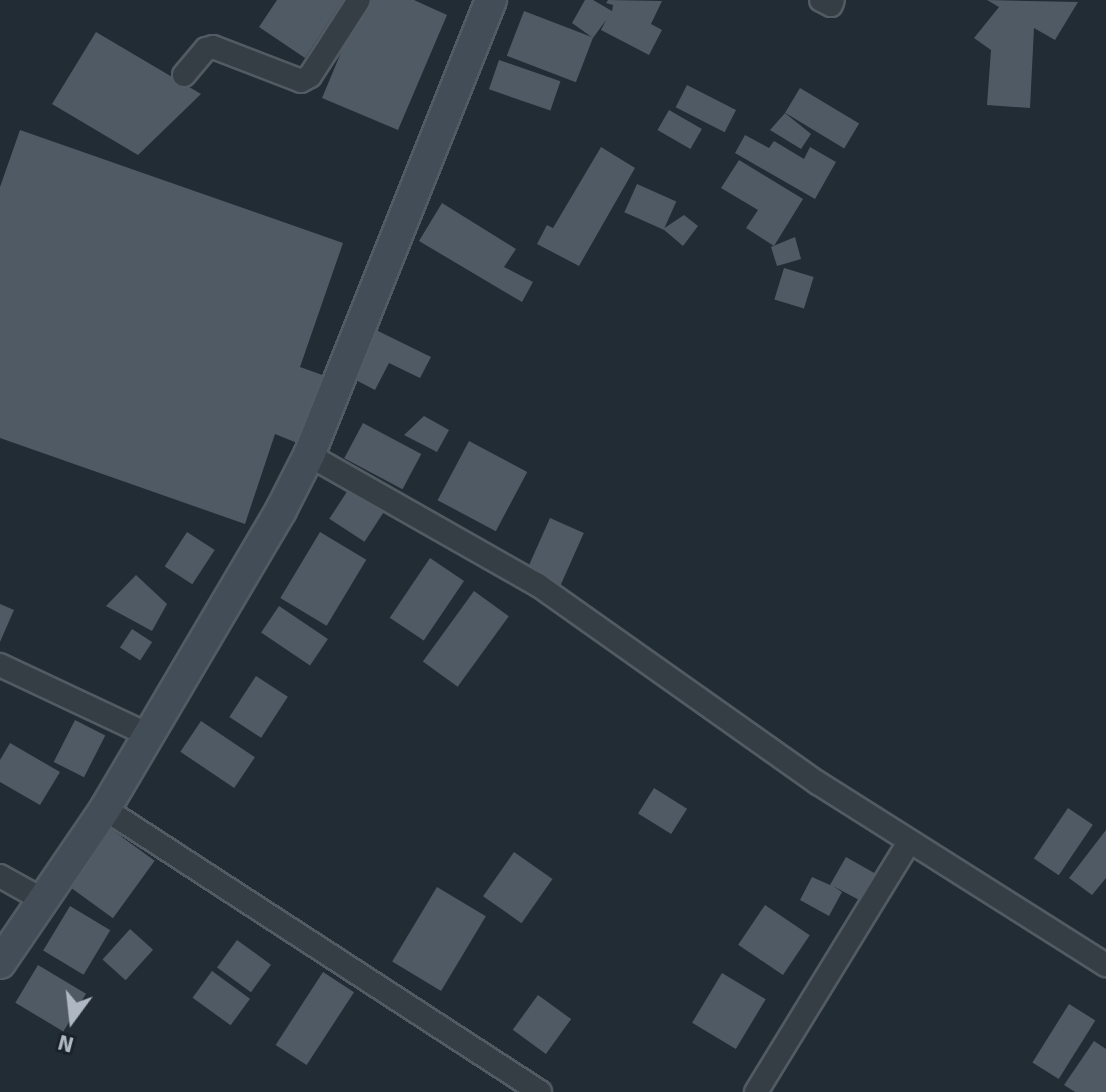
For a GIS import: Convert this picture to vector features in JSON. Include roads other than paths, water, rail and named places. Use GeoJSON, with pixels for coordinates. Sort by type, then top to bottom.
{"type":"FeatureCollection","features":[{"type":"Feature","properties":{"kind":"main road"},"geometry":{"type":"LineString","coordinates":[[0,963],[105,809],[281,510],[309,455],[491,0]]}},
{"type":"Feature","properties":{"kind":"street"},"geometry":{"type":"LineString","coordinates":[[184,75],[206,49],[213,47],[301,81],[310,76],[359,0]]}},
{"type":"Feature","properties":{"kind":"street"},"geometry":{"type":"LineString","coordinates":[[821,0],[831,5],[833,0]]}},
{"type":"Feature","properties":{"kind":"street"},"geometry":{"type":"LineString","coordinates":[[309,455],[538,585],[818,783],[1106,965]]}},
{"type":"Feature","properties":{"kind":"street"},"geometry":{"type":"LineString","coordinates":[[0,665],[149,735]]}},
{"type":"Feature","properties":{"kind":"street"},"geometry":{"type":"LineString","coordinates":[[105,809],[540,1092]]}},
{"type":"Feature","properties":{"kind":"street"},"geometry":{"type":"LineString","coordinates":[[756,1092],[909,842]]}},
{"type":"Feature","properties":{"kind":"street"},"geometry":{"type":"LineString","coordinates":[[0,876],[43,900]]}}]}
